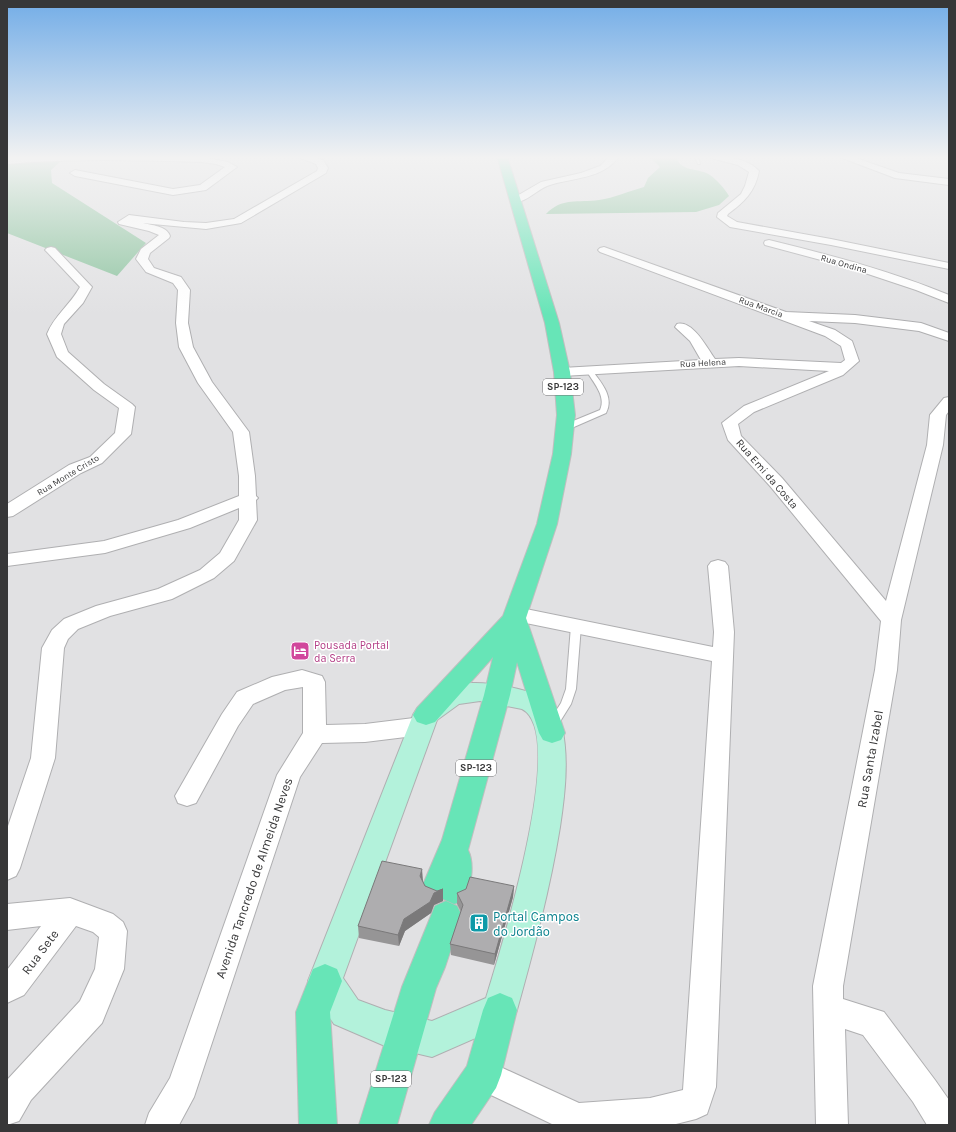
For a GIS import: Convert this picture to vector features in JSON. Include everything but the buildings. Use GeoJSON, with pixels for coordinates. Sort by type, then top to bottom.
{"type":"FeatureCollection","features":[{"type":"Feature","properties":{"kind":"main road","name":"SP-123"},"geometry":{"type":"LineString","coordinates":[[378,1125],[419,987],[428,967],[457,840],[497,696],[515,616],[547,524],[562,454],[566,415],[562,372],[552,323],[518,209]]}},
{"type":"Feature","properties":{"kind":"main road"},"geometry":{"type":"LineString","coordinates":[[424,721],[515,616]]}},
{"type":"Feature","properties":{"kind":"main road"},"geometry":{"type":"LineString","coordinates":[[515,616],[552,730]]}},
{"type":"Feature","properties":{"kind":"main road"},"geometry":{"type":"LineString","coordinates":[[318,1125],[313,1012],[325,981]]}},
{"type":"Feature","properties":{"kind":"main road"},"geometry":{"type":"LineString","coordinates":[[448,1125],[482,1075],[500,1010]]}},
{"type":"Feature","properties":{"kind":"street"},"geometry":{"type":"LineString","coordinates":[[7,868],[43,758],[53,648],[59,635],[71,624],[103,612],[165,594],[207,574],[227,556],[248,520],[249,498],[241,432],[205,383],[186,347],[182,323],[184,290],[177,280],[150,270],[142,259],[144,251],[165,236],[164,233],[152,228],[123,222],[129,218],[206,226],[237,221],[258,209]]}},
{"type":"Feature","properties":{"kind":"street","name":"Rua Ondina"},"geometry":{"type":"LineString","coordinates":[[729,209],[723,213],[722,217],[734,225],[742,228],[831,242],[949,266]]}},
{"type":"Feature","properties":{"kind":"street","name":"Rua Ondina"},"geometry":{"type":"LineString","coordinates":[[742,228],[749,237],[920,287],[949,300]]}},
{"type":"Feature","properties":{"kind":"street","name":"Rua Monte Cristo"},"geometry":{"type":"LineString","coordinates":[[7,512],[75,469],[96,460],[123,434],[127,407],[99,387],[62,354],[54,334],[58,323],[79,300],[86,287],[51,250]]}},
{"type":"Feature","properties":{"kind":"street","name":"Rua Marcia"},"geometry":{"type":"LineString","coordinates":[[604,250],[784,316],[855,319],[921,327],[949,337]]}},
{"type":"Feature","properties":{"kind":"street"},"geometry":{"type":"LineString","coordinates":[[784,316],[830,333],[847,344],[852,361],[844,367]]}},
{"type":"Feature","properties":{"kind":"street"},"geometry":{"type":"LineString","coordinates":[[682,326],[695,339],[710,363]]}},
{"type":"Feature","properties":{"kind":"street","name":"Rua Helena"},"geometry":{"type":"LineString","coordinates":[[562,372],[739,362],[844,367]]}},
{"type":"Feature","properties":{"kind":"street","name":"Rua Emi da Costa"},"geometry":{"type":"LineString","coordinates":[[844,367],[838,372],[749,409],[730,423],[734,437],[776,482],[891,620]]}},
{"type":"Feature","properties":{"kind":"street","name":"Rua Santa Izabel"},"geometry":{"type":"LineString","coordinates":[[832,1125],[828,986],[886,670],[891,620],[935,445],[938,415],[949,401]]}},
{"type":"Feature","properties":{"kind":"street"},"geometry":{"type":"LineString","coordinates":[[7,560],[105,547],[184,524],[249,498]]}},
{"type":"Feature","properties":{"kind":"street"},"geometry":{"type":"LineString","coordinates":[[482,1075],[579,1122],[650,1114],[696,1103],[700,1087],[724,632],[718,566]]}},
{"type":"Feature","properties":{"kind":"street"},"geometry":{"type":"LineString","coordinates":[[515,616],[576,626],[723,656]]}},
{"type":"Feature","properties":{"kind":"street"},"geometry":{"type":"LineString","coordinates":[[187,796],[230,720],[245,698],[280,682],[302,678],[314,682],[316,734],[365,733],[424,721]]}},
{"type":"Feature","properties":{"kind":"street"},"geometry":{"type":"LineString","coordinates":[[480,692],[497,696],[523,700],[536,705],[546,716],[552,730],[551,793],[536,877],[500,1010],[432,1039],[385,1028],[346,1012],[325,981],[424,721],[443,700],[459,693],[480,692]]}},
{"type":"Feature","properties":{"kind":"street","name":"Avenida Tancredo de Almeida Neves"},"geometry":{"type":"LineString","coordinates":[[161,1125],[183,1086],[289,776],[316,734]]}},
{"type":"Feature","properties":{"kind":"street"},"geometry":{"type":"LineString","coordinates":[[7,917],[70,911],[104,923],[113,931],[109,969],[91,1012],[20,1089],[7,1109]]}},
{"type":"Feature","properties":{"kind":"street","name":"Rua Sete"},"geometry":{"type":"LineString","coordinates":[[7,989],[14,985],[70,911]]}},
{"type":"Feature","properties":{"kind":"street"},"geometry":{"type":"LineString","coordinates":[[829,1009],[873,1023],[924,1090],[946,1125]]}},
{"type":"Feature","properties":{"kind":"lane"},"geometry":{"type":"LineString","coordinates":[[564,428],[603,411],[605,408],[606,401],[589,370]]}},
{"type":"Feature","properties":{"kind":"lane"},"geometry":{"type":"LineString","coordinates":[[552,730],[566,704],[571,689],[576,626]]}},
{"type":"Feature","properties":{"kind":"green space"},"geometry":{"type":"Polygon","coordinates":[[[7,209],[92,209],[146,243],[117,276],[7,233],[7,209]]]}},
{"type":"Feature","properties":{"kind":"green space"},"geometry":{"type":"Polygon","coordinates":[[[552,209],[706,209],[696,212],[546,214],[552,209]]]}},
{"type":"Feature","properties":{"kind":"place","name":"Pousada Portal da Serra"},"geometry":{"type":"Point","coordinates":[300,651]}},
{"type":"Feature","properties":{"kind":"place","name":"Portal Campos do Jordão"},"geometry":{"type":"Point","coordinates":[479,923]}}]}
